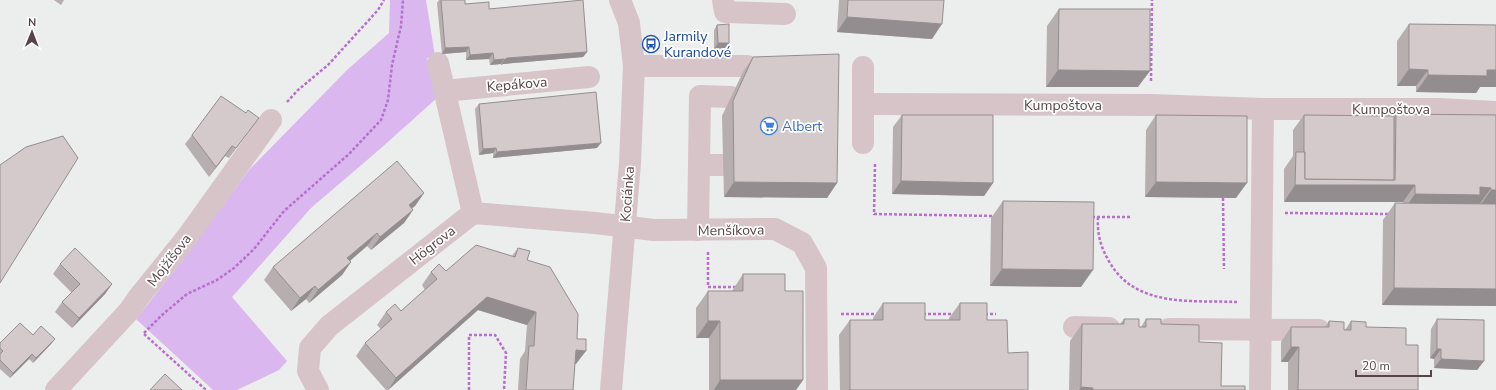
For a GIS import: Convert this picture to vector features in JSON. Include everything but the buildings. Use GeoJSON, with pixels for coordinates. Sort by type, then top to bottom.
{"type":"FeatureCollection","features":[{"type":"Feature","properties":{"kind":"street","name":"Kociánka"},"geometry":{"type":"LineString","coordinates":[[611,390],[630,163],[634,66],[629,22],[620,0]]}},
{"type":"Feature","properties":{"kind":"street"},"geometry":{"type":"LineString","coordinates":[[723,0],[725,12],[785,14]]}},
{"type":"Feature","properties":{"kind":"street"},"geometry":{"type":"LineString","coordinates":[[438,63],[473,212],[625,226]]}},
{"type":"Feature","properties":{"kind":"street"},"geometry":{"type":"LineString","coordinates":[[634,66],[747,66]]}},
{"type":"Feature","properties":{"kind":"street"},"geometry":{"type":"LineString","coordinates":[[863,67],[863,104],[869,151]]}},
{"type":"Feature","properties":{"kind":"street","name":"Kepákova"},"geometry":{"type":"LineString","coordinates":[[444,91],[589,77]]}},
{"type":"Feature","properties":{"kind":"street"},"geometry":{"type":"LineString","coordinates":[[703,230],[699,165],[700,96],[731,97]]}},
{"type":"Feature","properties":{"kind":"street","name":"Kumpoštova"},"geometry":{"type":"LineString","coordinates":[[863,104],[1151,105],[1262,109],[1438,109],[1496,112]]}},
{"type":"Feature","properties":{"kind":"street"},"geometry":{"type":"LineString","coordinates":[[1260,390],[1262,109]]}},
{"type":"Feature","properties":{"kind":"street","name":"Mojžíšova"},"geometry":{"type":"LineString","coordinates":[[56,390],[129,311],[188,236],[271,120]]}},
{"type":"Feature","properties":{"kind":"street"},"geometry":{"type":"LineString","coordinates":[[699,165],[723,166]]}},
{"type":"Feature","properties":{"kind":"street","name":"Högrova"},"geometry":{"type":"LineString","coordinates":[[318,390],[308,371],[310,348],[329,326],[473,212]]}},
{"type":"Feature","properties":{"kind":"street","name":"Menšíkova"},"geometry":{"type":"LineString","coordinates":[[625,226],[654,230],[775,229],[802,243],[816,268],[817,390]]}},
{"type":"Feature","properties":{"kind":"street"},"geometry":{"type":"LineString","coordinates":[[1074,327],[1128,328]]}},
{"type":"Feature","properties":{"kind":"street"},"geometry":{"type":"LineString","coordinates":[[1152,328],[1338,330]]}},
{"type":"Feature","properties":{"kind":"path"},"geometry":{"type":"LineString","coordinates":[[271,120],[298,90],[328,65],[378,10],[384,0]]}},
{"type":"Feature","properties":{"kind":"path"},"geometry":{"type":"LineString","coordinates":[[206,390],[143,332],[187,294],[217,280],[234,268],[254,249],[284,211],[348,154],[381,120],[388,100],[392,65],[401,26],[403,0]]}},
{"type":"Feature","properties":{"kind":"path"},"geometry":{"type":"LineString","coordinates":[[1151,105],[1152,0]]}},
{"type":"Feature","properties":{"kind":"path"},"geometry":{"type":"LineString","coordinates":[[869,151],[874,214],[1002,216]]}},
{"type":"Feature","properties":{"kind":"path"},"geometry":{"type":"LineString","coordinates":[[1223,198],[1224,269]]}},
{"type":"Feature","properties":{"kind":"path"},"geometry":{"type":"LineString","coordinates":[[1283,213],[1395,214]]}},
{"type":"Feature","properties":{"kind":"path"},"geometry":{"type":"LineString","coordinates":[[1090,217],[1131,217]]}},
{"type":"Feature","properties":{"kind":"path"},"geometry":{"type":"LineString","coordinates":[[1098,217],[1097,228],[1099,241],[1106,256],[1120,278],[1130,286],[1150,296],[1172,300],[1241,302]]}},
{"type":"Feature","properties":{"kind":"path"},"geometry":{"type":"LineString","coordinates":[[703,230],[708,287],[743,287]]}},
{"type":"Feature","properties":{"kind":"path"},"geometry":{"type":"LineString","coordinates":[[848,314],[881,314]]}},
{"type":"Feature","properties":{"kind":"path"},"geometry":{"type":"LineString","coordinates":[[920,314],[958,314]]}},
{"type":"Feature","properties":{"kind":"path"},"geometry":{"type":"LineString","coordinates":[[981,314],[996,314]]}},
{"type":"Feature","properties":{"kind":"path"},"geometry":{"type":"LineString","coordinates":[[468,390],[469,335],[495,335],[506,353],[504,390]]}},
{"type":"Feature","properties":{"kind":"shaded area"},"geometry":{"type":"Polygon","coordinates":[[[390,0],[426,0],[435,56],[427,58],[437,98],[311,208],[232,297],[287,361],[279,370],[237,390],[213,390],[136,319],[184,258],[249,170],[347,70],[389,33],[390,0]]]}},
{"type":"Feature","properties":{"kind":"place","name":"Jarmily Kurandové"},"geometry":{"type":"Point","coordinates":[651,44]}},
{"type":"Feature","properties":{"kind":"place","name":"Albert"},"geometry":{"type":"Point","coordinates":[769,126]}}]}
